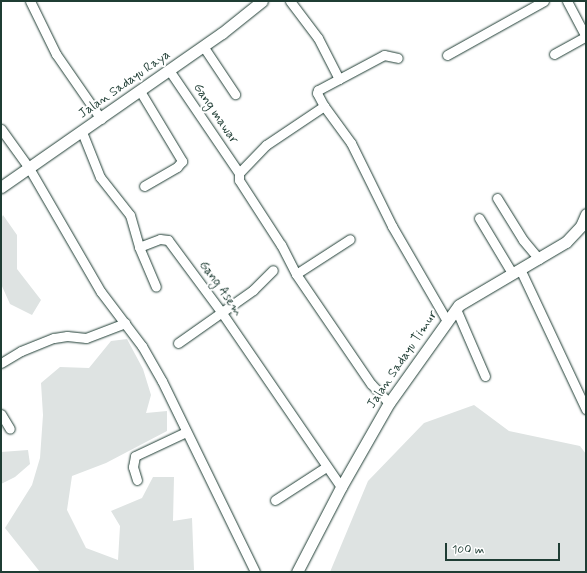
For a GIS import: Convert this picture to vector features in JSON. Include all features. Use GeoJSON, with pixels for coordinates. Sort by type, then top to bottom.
{"type":"FeatureCollection","features":[{"type":"Feature","properties":{"kind":"street"},"geometry":{"type":"LineString","coordinates":[[30,1],[56,54],[101,119]]}},
{"type":"Feature","properties":{"kind":"street","name":"Jalan Sadayu Raya"},"geometry":{"type":"LineString","coordinates":[[1,187],[101,119],[203,46],[262,1]]}},
{"type":"Feature","properties":{"kind":"street"},"geometry":{"type":"LineString","coordinates":[[290,1],[318,38],[339,79]]}},
{"type":"Feature","properties":{"kind":"street"},"geometry":{"type":"LineString","coordinates":[[447,55],[544,1]]}},
{"type":"Feature","properties":{"kind":"street"},"geometry":{"type":"LineString","coordinates":[[554,54],[585,32],[566,1]]}},
{"type":"Feature","properties":{"kind":"street"},"geometry":{"type":"LineString","coordinates":[[203,46],[235,94]]}},
{"type":"Feature","properties":{"kind":"street"},"geometry":{"type":"LineString","coordinates":[[398,58],[384,55],[318,90],[317,93],[324,106],[351,143],[386,215],[447,321]]}},
{"type":"Feature","properties":{"kind":"street","name":"Gang mawar"},"geometry":{"type":"LineString","coordinates":[[169,70],[239,173],[239,180],[281,244],[296,274],[371,384],[389,403]]}},
{"type":"Feature","properties":{"kind":"street"},"geometry":{"type":"LineString","coordinates":[[140,91],[182,161],[177,167],[144,186]]}},
{"type":"Feature","properties":{"kind":"street"},"geometry":{"type":"LineString","coordinates":[[239,173],[266,145],[324,106]]}},
{"type":"Feature","properties":{"kind":"street"},"geometry":{"type":"LineString","coordinates":[[1,129],[29,168],[101,292],[125,323],[162,381],[255,572]]}},
{"type":"Feature","properties":{"kind":"street"},"geometry":{"type":"LineString","coordinates":[[82,132],[100,177],[119,198],[130,215],[139,247],[156,287]]}},
{"type":"Feature","properties":{"kind":"street"},"geometry":{"type":"LineString","coordinates":[[497,198],[519,234],[539,259]]}},
{"type":"Feature","properties":{"kind":"street"},"geometry":{"type":"LineString","coordinates":[[479,218],[516,271],[586,409]]}},
{"type":"Feature","properties":{"kind":"street","name":"Jalan Sadayu Timur"},"geometry":{"type":"LineString","coordinates":[[297,572],[341,487],[389,403],[456,309],[469,297],[539,259],[566,242],[576,232],[585,219]]}},
{"type":"Feature","properties":{"kind":"street","name":"Gang Asem"},"geometry":{"type":"LineString","coordinates":[[139,247],[160,239],[168,240],[222,313],[341,487]]}},
{"type":"Feature","properties":{"kind":"street"},"geometry":{"type":"LineString","coordinates":[[296,274],[350,239]]}},
{"type":"Feature","properties":{"kind":"street"},"geometry":{"type":"LineString","coordinates":[[178,343],[253,290],[272,270]]}},
{"type":"Feature","properties":{"kind":"street"},"geometry":{"type":"LineString","coordinates":[[456,309],[485,376]]}},
{"type":"Feature","properties":{"kind":"street"},"geometry":{"type":"LineString","coordinates":[[1,363],[21,351],[54,338],[67,336],[86,338],[125,323]]}},
{"type":"Feature","properties":{"kind":"street"},"geometry":{"type":"LineString","coordinates":[[1,414],[10,429]]}},
{"type":"Feature","properties":{"kind":"street"},"geometry":{"type":"LineString","coordinates":[[138,480],[133,467],[136,455],[186,432]]}},
{"type":"Feature","properties":{"kind":"street"},"geometry":{"type":"LineString","coordinates":[[275,500],[326,467]]}},
{"type":"Feature","properties":{"kind":"shaded area"},"geometry":{"type":"Polygon","coordinates":[[[3,215],[17,235],[17,269],[41,300],[32,315],[10,304],[1,284],[1,219],[3,215]]]}},
{"type":"Feature","properties":{"kind":"shaded area"},"geometry":{"type":"Polygon","coordinates":[[[127,339],[143,369],[151,395],[146,413],[167,411],[167,431],[106,463],[72,476],[67,510],[86,548],[118,560],[120,526],[111,511],[142,498],[153,477],[174,477],[173,521],[192,518],[194,570],[40,572],[5,528],[32,485],[40,458],[43,415],[41,383],[60,367],[89,368],[111,341],[127,339]]]}},
{"type":"Feature","properties":{"kind":"shaded area"},"geometry":{"type":"Polygon","coordinates":[[[474,405],[509,431],[580,446],[586,454],[586,572],[330,572],[368,481],[424,423],[474,405]]]}},
{"type":"Feature","properties":{"kind":"shaded area"},"geometry":{"type":"Polygon","coordinates":[[[28,450],[30,464],[15,477],[1,484],[1,452],[28,450]]]}}]}
